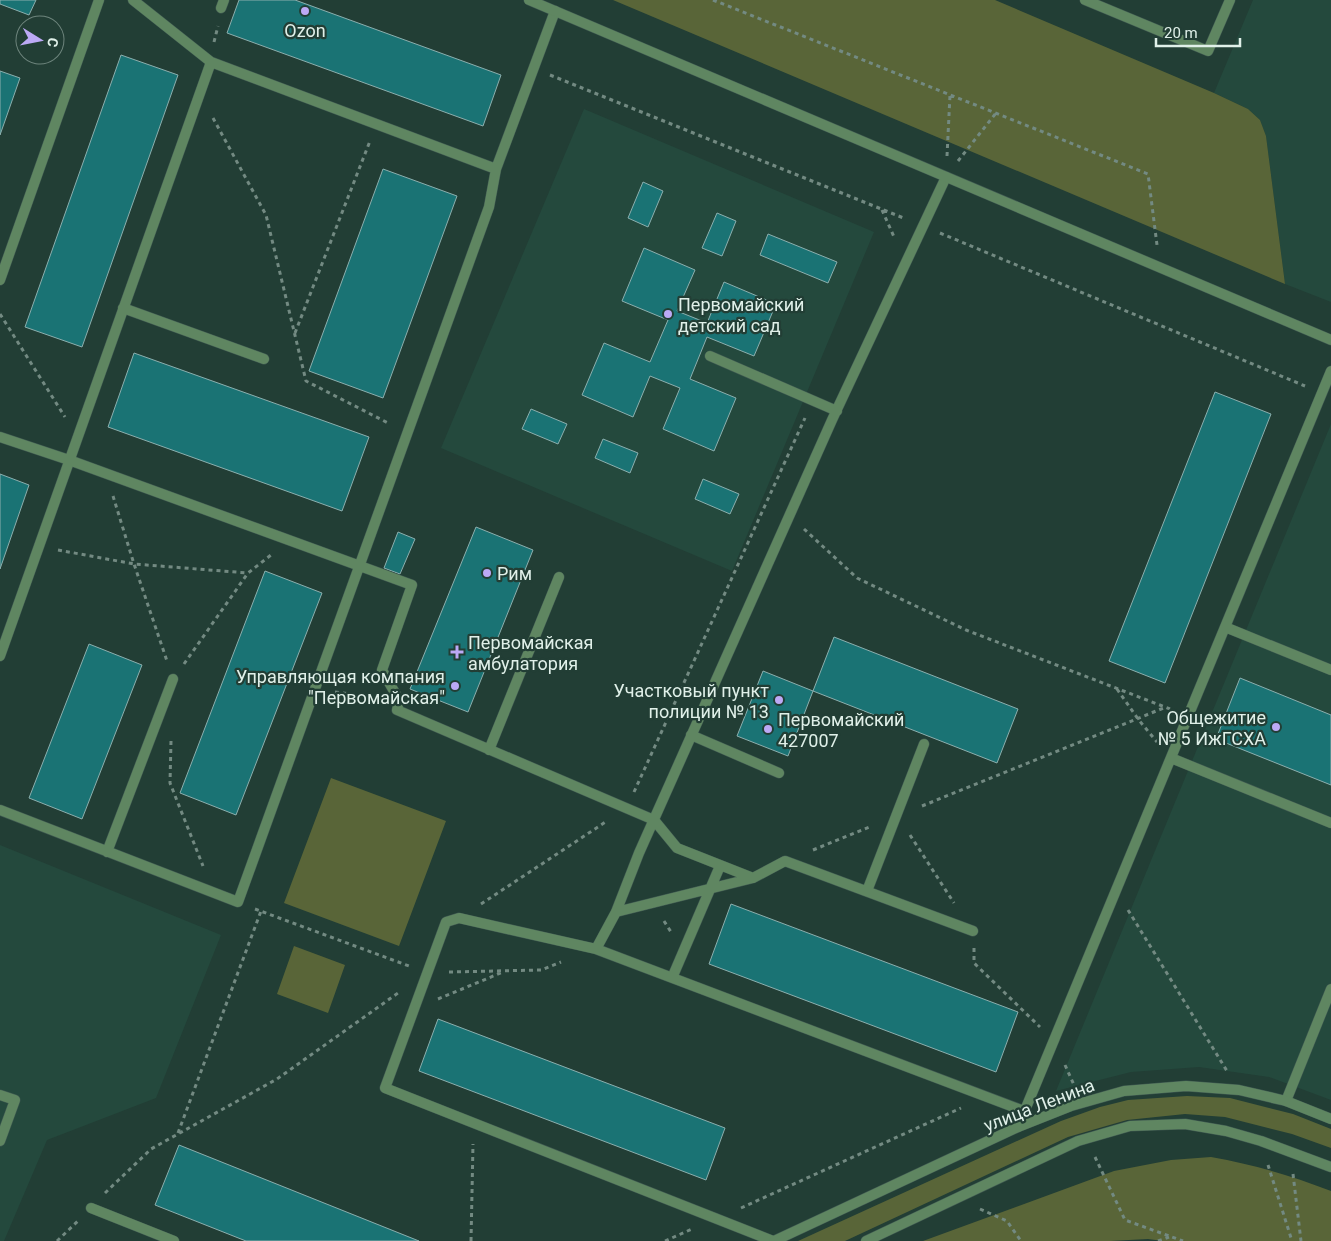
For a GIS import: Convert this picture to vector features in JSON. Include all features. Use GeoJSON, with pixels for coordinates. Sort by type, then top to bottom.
{"type":"FeatureCollection","features":[{"type":"Feature","properties":{"kind":"street"},"geometry":{"type":"LineString","coordinates":[[0,280],[99,0]]}},
{"type":"Feature","properties":{"kind":"street"},"geometry":{"type":"LineString","coordinates":[[133,0],[210,62],[496,168]]}},
{"type":"Feature","properties":{"kind":"street"},"geometry":{"type":"LineString","coordinates":[[529,0],[1331,340]]}},
{"type":"Feature","properties":{"kind":"street"},"geometry":{"type":"LineString","coordinates":[[1085,0],[1208,51],[1230,0]]}},
{"type":"Feature","properties":{"kind":"street"},"geometry":{"type":"LineString","coordinates":[[0,810],[238,902],[489,207],[496,168],[555,11]]}},
{"type":"Feature","properties":{"kind":"street"},"geometry":{"type":"LineString","coordinates":[[0,656],[210,62]]}},
{"type":"Feature","properties":{"kind":"street"},"geometry":{"type":"LineString","coordinates":[[596,950],[616,912],[691,735],[789,515],[946,177]]}},
{"type":"Feature","properties":{"kind":"street"},"geometry":{"type":"LineString","coordinates":[[123,308],[264,359]]}},
{"type":"Feature","properties":{"kind":"street"},"geometry":{"type":"LineString","coordinates":[[710,356],[837,411]]}},
{"type":"Feature","properties":{"kind":"street"},"geometry":{"type":"LineString","coordinates":[[1018,1127],[1331,371]]}},
{"type":"Feature","properties":{"kind":"street"},"geometry":{"type":"LineString","coordinates":[[0,437],[107,473],[412,585],[382,670],[398,700],[397,710],[654,820],[677,848],[753,878]]}},
{"type":"Feature","properties":{"kind":"street"},"geometry":{"type":"LineString","coordinates":[[489,750],[559,577]]}},
{"type":"Feature","properties":{"kind":"street"},"geometry":{"type":"LineString","coordinates":[[1225,627],[1331,670]]}},
{"type":"Feature","properties":{"kind":"street"},"geometry":{"type":"LineString","coordinates":[[107,852],[173,679]]}},
{"type":"Feature","properties":{"kind":"street"},"geometry":{"type":"LineString","coordinates":[[691,735],[779,773]]}},
{"type":"Feature","properties":{"kind":"street"},"geometry":{"type":"LineString","coordinates":[[867,891],[924,744]]}},
{"type":"Feature","properties":{"kind":"street"},"geometry":{"type":"LineString","coordinates":[[1170,758],[1331,823]]}},
{"type":"Feature","properties":{"kind":"street"},"geometry":{"type":"LineString","coordinates":[[616,912],[753,878],[785,861],[973,931]]}},
{"type":"Feature","properties":{"kind":"street"},"geometry":{"type":"LineString","coordinates":[[672,978],[720,866]]}},
{"type":"Feature","properties":{"kind":"street"},"geometry":{"type":"LineString","coordinates":[[773,1241],[385,1088],[446,922],[458,918],[596,950],[1024,1111]]}},
{"type":"Feature","properties":{"kind":"street"},"geometry":{"type":"LineString","coordinates":[[1286,1101],[1331,989]]}},
{"type":"Feature","properties":{"kind":"street","name":"улица Ленина"},"geometry":{"type":"LineString","coordinates":[[773,1241],[1018,1127],[1071,1106],[1124,1091],[1186,1086],[1238,1090],[1286,1101],[1331,1119]]}},
{"type":"Feature","properties":{"kind":"street"},"geometry":{"type":"LineString","coordinates":[[0,1095],[15,1100],[0,1141]]}},
{"type":"Feature","properties":{"kind":"street"},"geometry":{"type":"LineString","coordinates":[[866,1241],[1078,1141],[1130,1126],[1185,1124],[1226,1131],[1261,1141],[1331,1167]]}},
{"type":"Feature","properties":{"kind":"street"},"geometry":{"type":"LineString","coordinates":[[91,1208],[174,1241]]}},
{"type":"Feature","properties":{"kind":"path"},"geometry":{"type":"LineString","coordinates":[[713,0],[1148,174],[1160,268]]}},
{"type":"Feature","properties":{"kind":"path"},"geometry":{"type":"LineString","coordinates":[[210,62],[222,4]]}},
{"type":"Feature","properties":{"kind":"path"},"geometry":{"type":"LineString","coordinates":[[199,93],[266,215],[306,381],[408,433]]}},
{"type":"Feature","properties":{"kind":"path"},"geometry":{"type":"LineString","coordinates":[[946,177],[950,95]]}},
{"type":"Feature","properties":{"kind":"path"},"geometry":{"type":"LineString","coordinates":[[946,177],[996,113]]}},
{"type":"Feature","properties":{"kind":"path"},"geometry":{"type":"LineString","coordinates":[[294,334],[377,124]]}},
{"type":"Feature","properties":{"kind":"path"},"geometry":{"type":"LineString","coordinates":[[882,210],[906,262]]}},
{"type":"Feature","properties":{"kind":"path"},"geometry":{"type":"LineString","coordinates":[[0,314],[78,437]]}},
{"type":"Feature","properties":{"kind":"path"},"geometry":{"type":"LineString","coordinates":[[458,918],[627,809],[813,400]]}},
{"type":"Feature","properties":{"kind":"path"},"geometry":{"type":"LineString","coordinates":[[107,473],[134,564],[173,679]]}},
{"type":"Feature","properties":{"kind":"path"},"geometry":{"type":"LineString","coordinates":[[789,515],[858,578],[966,630],[1188,715]]}},
{"type":"Feature","properties":{"kind":"path"},"geometry":{"type":"LineString","coordinates":[[173,679],[248,573],[289,540]]}},
{"type":"Feature","properties":{"kind":"path"},"geometry":{"type":"LineString","coordinates":[[38,547],[134,564],[248,573]]}},
{"type":"Feature","properties":{"kind":"path"},"geometry":{"type":"LineString","coordinates":[[1116,688],[1170,758]]}},
{"type":"Feature","properties":{"kind":"path"},"geometry":{"type":"LineString","coordinates":[[315,689],[398,700]]}},
{"type":"Feature","properties":{"kind":"path"},"geometry":{"type":"LineString","coordinates":[[785,861],[1197,695]]}},
{"type":"Feature","properties":{"kind":"path"},"geometry":{"type":"LineString","coordinates":[[172,736],[170,783],[201,864],[207,871]]}},
{"type":"Feature","properties":{"kind":"path"},"geometry":{"type":"LineString","coordinates":[[897,816],[973,931],[974,963],[1054,1041],[1075,1087]]}},
{"type":"Feature","properties":{"kind":"path"},"geometry":{"type":"LineString","coordinates":[[1116,890],[1238,1090]]}},
{"type":"Feature","properties":{"kind":"path"},"geometry":{"type":"LineString","coordinates":[[238,902],[427,973],[541,970],[596,950]]}},
{"type":"Feature","properties":{"kind":"path"},"geometry":{"type":"LineString","coordinates":[[178,1133],[261,911]]}},
{"type":"Feature","properties":{"kind":"path"},"geometry":{"type":"LineString","coordinates":[[414,1009],[505,971]]}},
{"type":"Feature","properties":{"kind":"path"},"geometry":{"type":"LineString","coordinates":[[57,1241],[151,1149],[276,1079],[427,973]]}},
{"type":"Feature","properties":{"kind":"path"},"geometry":{"type":"LineString","coordinates":[[665,1241],[985,1097]]}},
{"type":"Feature","properties":{"kind":"path"},"geometry":{"type":"LineString","coordinates":[[471,1241],[473,1123]]}},
{"type":"Feature","properties":{"kind":"path"},"geometry":{"type":"LineString","coordinates":[[1261,1141],[1292,1241]]}},
{"type":"Feature","properties":{"kind":"path"},"geometry":{"type":"LineString","coordinates":[[1094,1150],[1094,1156],[1125,1220],[1183,1241]]}},
{"type":"Feature","properties":{"kind":"path"},"geometry":{"type":"LineString","coordinates":[[972,1205],[1007,1221],[1021,1241]]}},
{"type":"Feature","properties":{"kind":"path"},"geometry":{"type":"LineString","coordinates":[[1158,1241],[1170,1236]]}},
{"type":"Feature","properties":{"kind":"shaded area"},"geometry":{"type":"Polygon","coordinates":[[[613,0],[995,0],[1214,93],[1248,109],[1260,120],[1266,136],[1285,284],[613,0]]]}},
{"type":"Feature","properties":{"kind":"shaded area"},"geometry":{"type":"Polygon","coordinates":[[[1253,0],[1331,0],[1331,302],[1285,284],[1266,136],[1260,120],[1248,109],[1214,93],[1253,0]]]}},
{"type":"Feature","properties":{"kind":"shaded area","name":"Первомайский детский сад"},"geometry":{"type":"Polygon","coordinates":[[[584,109],[874,232],[732,571],[441,448],[584,109]]]}},
{"type":"Feature","properties":{"kind":"shaded area"},"geometry":{"type":"Polygon","coordinates":[[[1331,424],[1331,1100],[1269,1077],[1199,1067],[1131,1072],[1056,1091],[1331,424]]]}},
{"type":"Feature","properties":{"kind":"shaded area"},"geometry":{"type":"Polygon","coordinates":[[[331,778],[446,821],[399,946],[284,903],[331,778]]]}},
{"type":"Feature","properties":{"kind":"shaded area"},"geometry":{"type":"Polygon","coordinates":[[[0,845],[221,935],[156,1098],[47,1140],[4,1241],[0,1241],[0,845]]]}},
{"type":"Feature","properties":{"kind":"shaded area"},"geometry":{"type":"Polygon","coordinates":[[[294,946],[345,965],[328,1013],[277,994],[294,946]]]}},
{"type":"Feature","properties":{"kind":"shaded area"},"geometry":{"type":"Polygon","coordinates":[[[1187,1096],[1230,1098],[1293,1114],[1331,1129],[1331,1148],[1292,1134],[1225,1117],[1185,1114],[1127,1120],[1068,1137],[845,1241],[798,1241],[1061,1121],[1100,1107],[1128,1100],[1187,1096]]]}},
{"type":"Feature","properties":{"kind":"shaded area"},"geometry":{"type":"Polygon","coordinates":[[[1211,1157],[1272,1171],[1331,1191],[1331,1241],[1163,1241],[1148,1239],[1110,1241],[923,1241],[1114,1171],[1171,1160],[1211,1157]]]}},
{"type":"Feature","properties":{"kind":"building"},"geometry":{"type":"Polygon","coordinates":[[[0,0],[36,0],[29,15],[0,4],[0,0]]]}},
{"type":"Feature","properties":{"kind":"building"},"geometry":{"type":"Polygon","coordinates":[[[239,0],[295,0],[501,75],[483,126],[227,33],[239,0]]]}},
{"type":"Feature","properties":{"kind":"building"},"geometry":{"type":"Polygon","coordinates":[[[121,55],[178,75],[82,347],[25,327],[121,55]]]}},
{"type":"Feature","properties":{"kind":"building"},"geometry":{"type":"Polygon","coordinates":[[[0,71],[20,78],[0,135],[0,71]]]}},
{"type":"Feature","properties":{"kind":"building"},"geometry":{"type":"Polygon","coordinates":[[[383,169],[457,196],[383,398],[309,371],[383,169]]]}},
{"type":"Feature","properties":{"kind":"building"},"geometry":{"type":"Polygon","coordinates":[[[643,182],[663,191],[648,227],[628,218],[643,182]]]}},
{"type":"Feature","properties":{"kind":"building"},"geometry":{"type":"Polygon","coordinates":[[[717,213],[736,221],[722,256],[702,248],[717,213]]]}},
{"type":"Feature","properties":{"kind":"building"},"geometry":{"type":"Polygon","coordinates":[[[768,234],[837,262],[828,283],[760,255],[768,234]]]}},
{"type":"Feature","properties":{"kind":"building"},"geometry":{"type":"Polygon","coordinates":[[[644,248],[695,270],[677,311],[707,323],[724,282],[776,304],[754,356],[707,337],[690,379],[736,398],[714,451],[663,429],[680,388],[650,376],[633,417],[582,395],[604,343],[650,362],[668,320],[622,301],[644,248]]]}},
{"type":"Feature","properties":{"kind":"building"},"geometry":{"type":"Polygon","coordinates":[[[134,353],[369,437],[342,511],[108,427],[134,353]]]}},
{"type":"Feature","properties":{"kind":"building"},"geometry":{"type":"Polygon","coordinates":[[[1215,392],[1271,414],[1165,683],[1109,661],[1215,392]]]}},
{"type":"Feature","properties":{"kind":"building"},"geometry":{"type":"Polygon","coordinates":[[[531,409],[567,424],[558,444],[522,429],[531,409]]]}},
{"type":"Feature","properties":{"kind":"building"},"geometry":{"type":"Polygon","coordinates":[[[603,439],[638,453],[630,473],[595,458],[603,439]]]}},
{"type":"Feature","properties":{"kind":"building"},"geometry":{"type":"Polygon","coordinates":[[[0,474],[29,485],[0,569],[0,474]]]}},
{"type":"Feature","properties":{"kind":"building"},"geometry":{"type":"Polygon","coordinates":[[[703,479],[739,494],[730,514],[695,499],[703,479]]]}},
{"type":"Feature","properties":{"kind":"building"},"geometry":{"type":"Polygon","coordinates":[[[476,527],[533,550],[468,712],[410,689],[476,527]]]}},
{"type":"Feature","properties":{"kind":"building"},"geometry":{"type":"Polygon","coordinates":[[[398,532],[415,539],[400,574],[384,568],[398,532]]]}},
{"type":"Feature","properties":{"kind":"building"},"geometry":{"type":"Polygon","coordinates":[[[265,571],[322,593],[236,815],[180,793],[265,571]]]}},
{"type":"Feature","properties":{"kind":"building"},"geometry":{"type":"Polygon","coordinates":[[[834,637],[1018,709],[997,763],[813,691],[834,637]]]}},
{"type":"Feature","properties":{"kind":"building"},"geometry":{"type":"Polygon","coordinates":[[[89,644],[142,665],[82,819],[29,798],[89,644]]]}},
{"type":"Feature","properties":{"kind":"building"},"geometry":{"type":"Polygon","coordinates":[[[763,671],[813,691],[788,756],[737,736],[763,671]]]}},
{"type":"Feature","properties":{"kind":"building","name":"Общежитие № 5 ИжГСХА"},"geometry":{"type":"Polygon","coordinates":[[[1240,678],[1331,715],[1331,785],[1216,739],[1240,678]]]}},
{"type":"Feature","properties":{"kind":"building"},"geometry":{"type":"Polygon","coordinates":[[[731,904],[1018,1012],[996,1072],[709,964],[731,904]]]}},
{"type":"Feature","properties":{"kind":"building"},"geometry":{"type":"Polygon","coordinates":[[[438,1019],[725,1128],[706,1180],[419,1071],[438,1019]]]}},
{"type":"Feature","properties":{"kind":"building"},"geometry":{"type":"Polygon","coordinates":[[[179,1145],[419,1241],[246,1241],[155,1205],[179,1145]]]}},
{"type":"Feature","properties":{"kind":"place","name":"Ozon"},"geometry":{"type":"Point","coordinates":[305,11]}},
{"type":"Feature","properties":{"kind":"place","name":"Первомайский детский сад"},"geometry":{"type":"Point","coordinates":[668,314]}},
{"type":"Feature","properties":{"kind":"place","name":"Рим"},"geometry":{"type":"Point","coordinates":[487,573]}},
{"type":"Feature","properties":{"kind":"place","name":"Первомайская амбулатория"},"geometry":{"type":"Point","coordinates":[457,652]}},
{"type":"Feature","properties":{"kind":"place","name":"Управляющая компания \"Первомайская\""},"geometry":{"type":"Point","coordinates":[455,686]}},
{"type":"Feature","properties":{"kind":"place","name":"Участковый пункт полиции № 13"},"geometry":{"type":"Point","coordinates":[779,700]}},
{"type":"Feature","properties":{"kind":"place","name":"Общежитие № 5 ИжГСХА"},"geometry":{"type":"Point","coordinates":[1276,727]}},
{"type":"Feature","properties":{"kind":"place","name":"Первомайский 427007"},"geometry":{"type":"Point","coordinates":[768,729]}}]}
